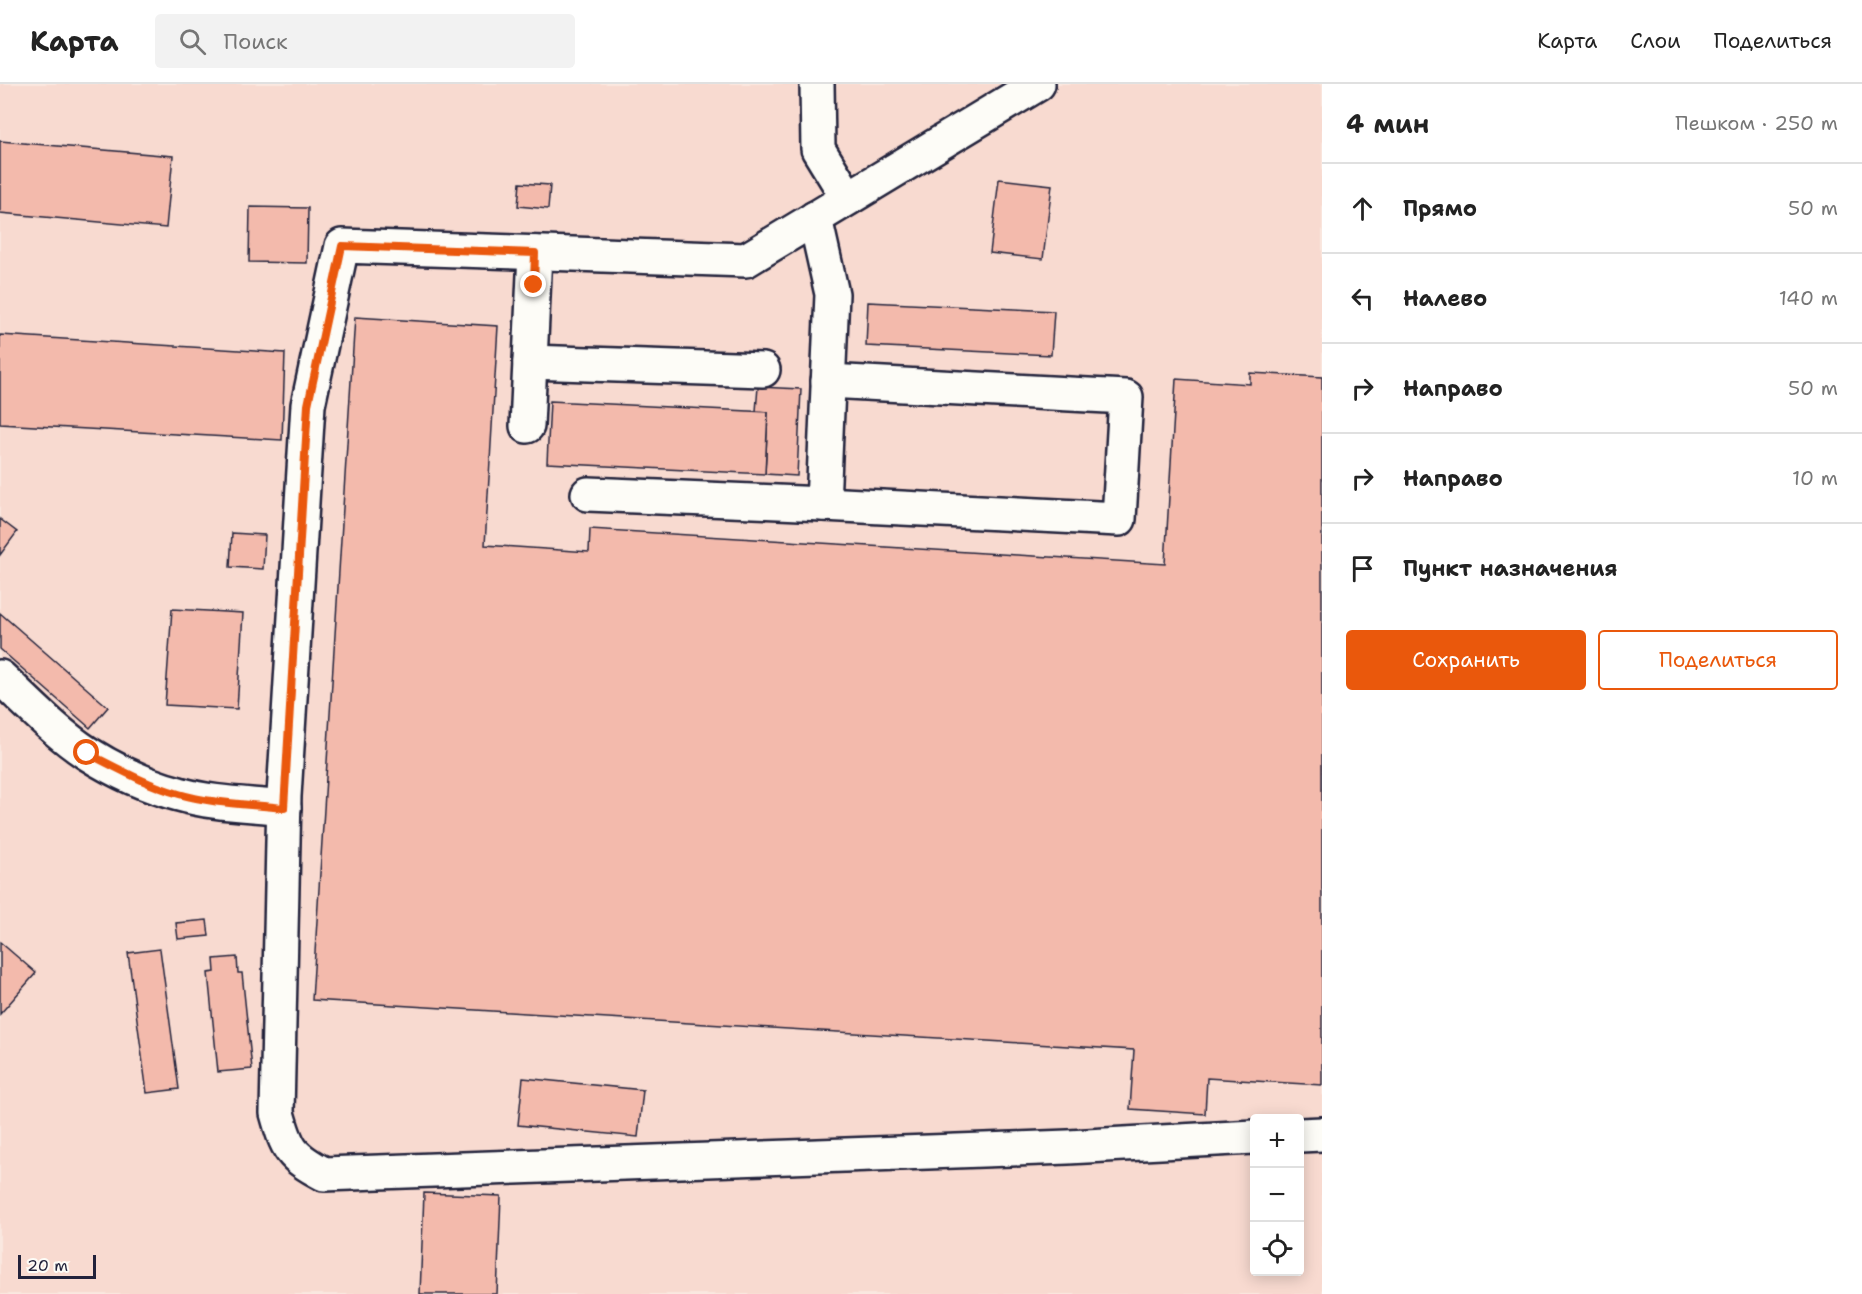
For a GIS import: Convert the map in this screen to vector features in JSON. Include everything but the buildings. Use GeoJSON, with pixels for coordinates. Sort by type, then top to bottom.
{"type":"FeatureCollection","features":[{"type":"Feature","properties":{"kind":"street"},"geometry":{"type":"LineString","coordinates":[[817,84],[818,149],[848,198]]}},
{"type":"Feature","properties":{"kind":"street"},"geometry":{"type":"LineString","coordinates":[[1038,84],[746,260],[342,246],[308,405],[284,808],[277,1113],[286,1143],[300,1161],[324,1174],[1068,1147],[1250,1137]]}},
{"type":"Feature","properties":{"kind":"street"},"geometry":{"type":"LineString","coordinates":[[815,218],[832,294],[823,504]]}},
{"type":"Feature","properties":{"kind":"street"},"geometry":{"type":"LineString","coordinates":[[527,426],[535,253]]}},
{"type":"Feature","properties":{"kind":"street"},"geometry":{"type":"LineString","coordinates":[[530,362],[763,370]]}},
{"type":"Feature","properties":{"kind":"street"},"geometry":{"type":"LineString","coordinates":[[588,494],[1119,519],[1126,397],[828,381]]}},
{"type":"Feature","properties":{"kind":"street"},"geometry":{"type":"LineString","coordinates":[[0,677],[42,717],[87,753],[134,777],[179,794],[212,801],[284,808]]}},
{"type":"Feature","properties":{"kind":"street"},"geometry":{"type":"LineString","coordinates":[[1304,1135],[1322,1134]]}},
{"type":"Feature","properties":{"kind":"shaded area"},"geometry":{"type":"Polygon","coordinates":[[[0,84],[1322,84],[1322,1294],[0,1294],[0,84]]]}},
{"type":"Feature","properties":{"kind":"route"},"geometry":{"type":"LineString","coordinates":[[87,753],[134,777],[179,794],[212,801],[284,808],[308,405],[342,246],[535,253],[534,285]]}}]}
